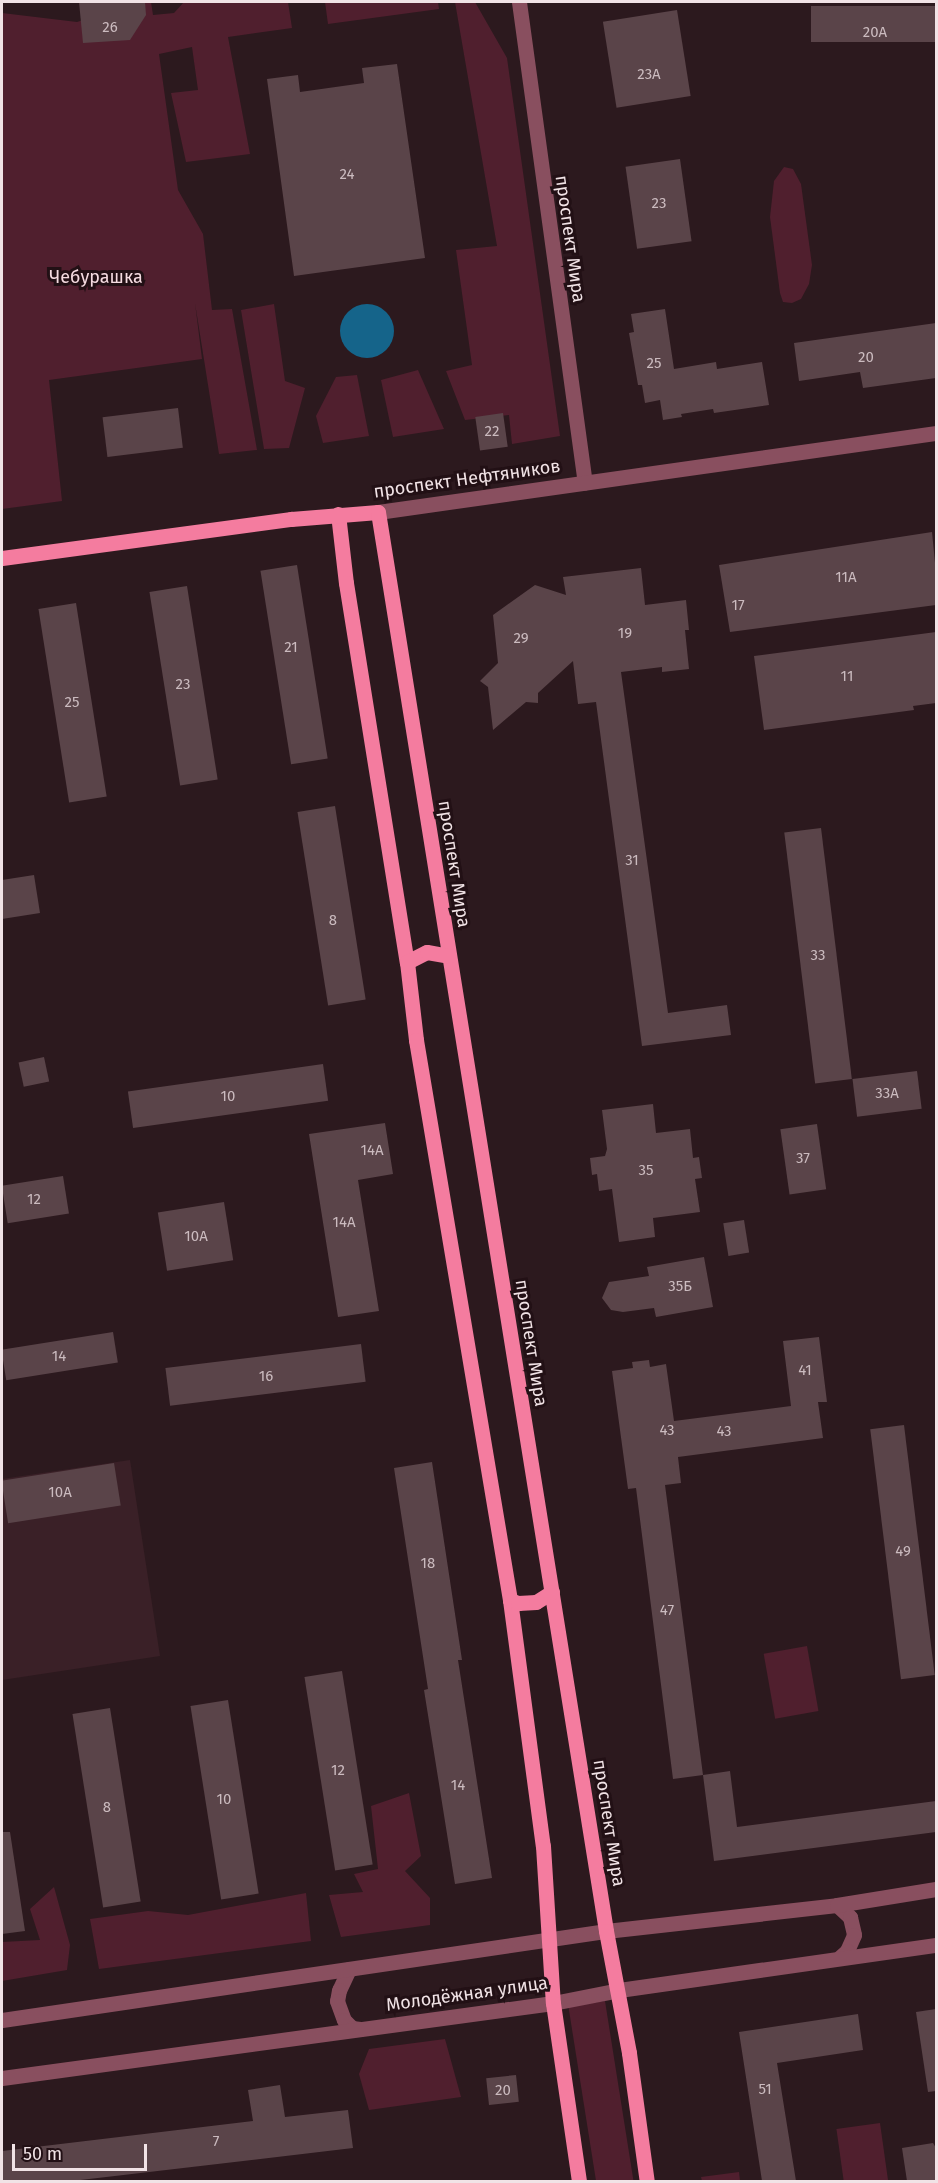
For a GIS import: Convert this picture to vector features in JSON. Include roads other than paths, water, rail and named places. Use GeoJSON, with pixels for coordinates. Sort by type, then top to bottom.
{"type":"FeatureCollection","features":[{"type":"Feature","properties":{"kind":"main road","name":"проспект Нефтяников"},"geometry":{"type":"LineString","coordinates":[[2,558],[338,514],[378,512]]}},
{"type":"Feature","properties":{"kind":"main road","name":"проспект Мира"},"geometry":{"type":"LineString","coordinates":[[378,512],[606,1931],[619,1990],[647,2181]]}},
{"type":"Feature","properties":{"kind":"main road"},"geometry":{"type":"LineString","coordinates":[[338,514],[346,583],[407,962],[416,1040],[510,1600],[543,1846],[553,2002],[579,2181]]}},
{"type":"Feature","properties":{"kind":"main road"},"geometry":{"type":"LineString","coordinates":[[407,962],[427,952],[449,956]]}},
{"type":"Feature","properties":{"kind":"main road"},"geometry":{"type":"LineString","coordinates":[[510,1600],[518,1603],[536,1602],[552,1592]]}},
{"type":"Feature","properties":{"kind":"street","name":"проспект Мира"},"geometry":{"type":"LineString","coordinates":[[519,2],[585,482]]}},
{"type":"Feature","properties":{"kind":"street","name":"проспект Нефтяников"},"geometry":{"type":"LineString","coordinates":[[378,512],[936,433]]}},
{"type":"Feature","properties":{"kind":"street"},"geometry":{"type":"LineString","coordinates":[[2,2020],[606,1931],[837,1905],[936,1888]]}},
{"type":"Feature","properties":{"kind":"street"},"geometry":{"type":"LineString","coordinates":[[837,1905],[850,1917],[854,1935],[847,1951],[840,1957]]}},
{"type":"Feature","properties":{"kind":"street","name":"Молодёжная улица"},"geometry":{"type":"LineString","coordinates":[[2,2078],[553,2002],[840,1957],[936,1945]]}},
{"type":"Feature","properties":{"kind":"street"},"geometry":{"type":"LineString","coordinates":[[349,1969],[339,1990],[337,2001],[344,2020],[352,2028],[360,2029]]}},
{"type":"Feature","properties":{"kind":"water"},"geometry":{"type":"Polygon","coordinates":[[[362,304],[372,304],[382,308],[390,316],[394,331],[390,346],[382,354],[372,358],[362,358],[352,354],[344,346],[340,336],[340,326],[344,316],[352,308],[362,304]]]}},
{"type":"Feature","properties":{"kind":"park label","name":"Чебурашка"},"geometry":{"type":"Point","coordinates":[96,277]}}]}
